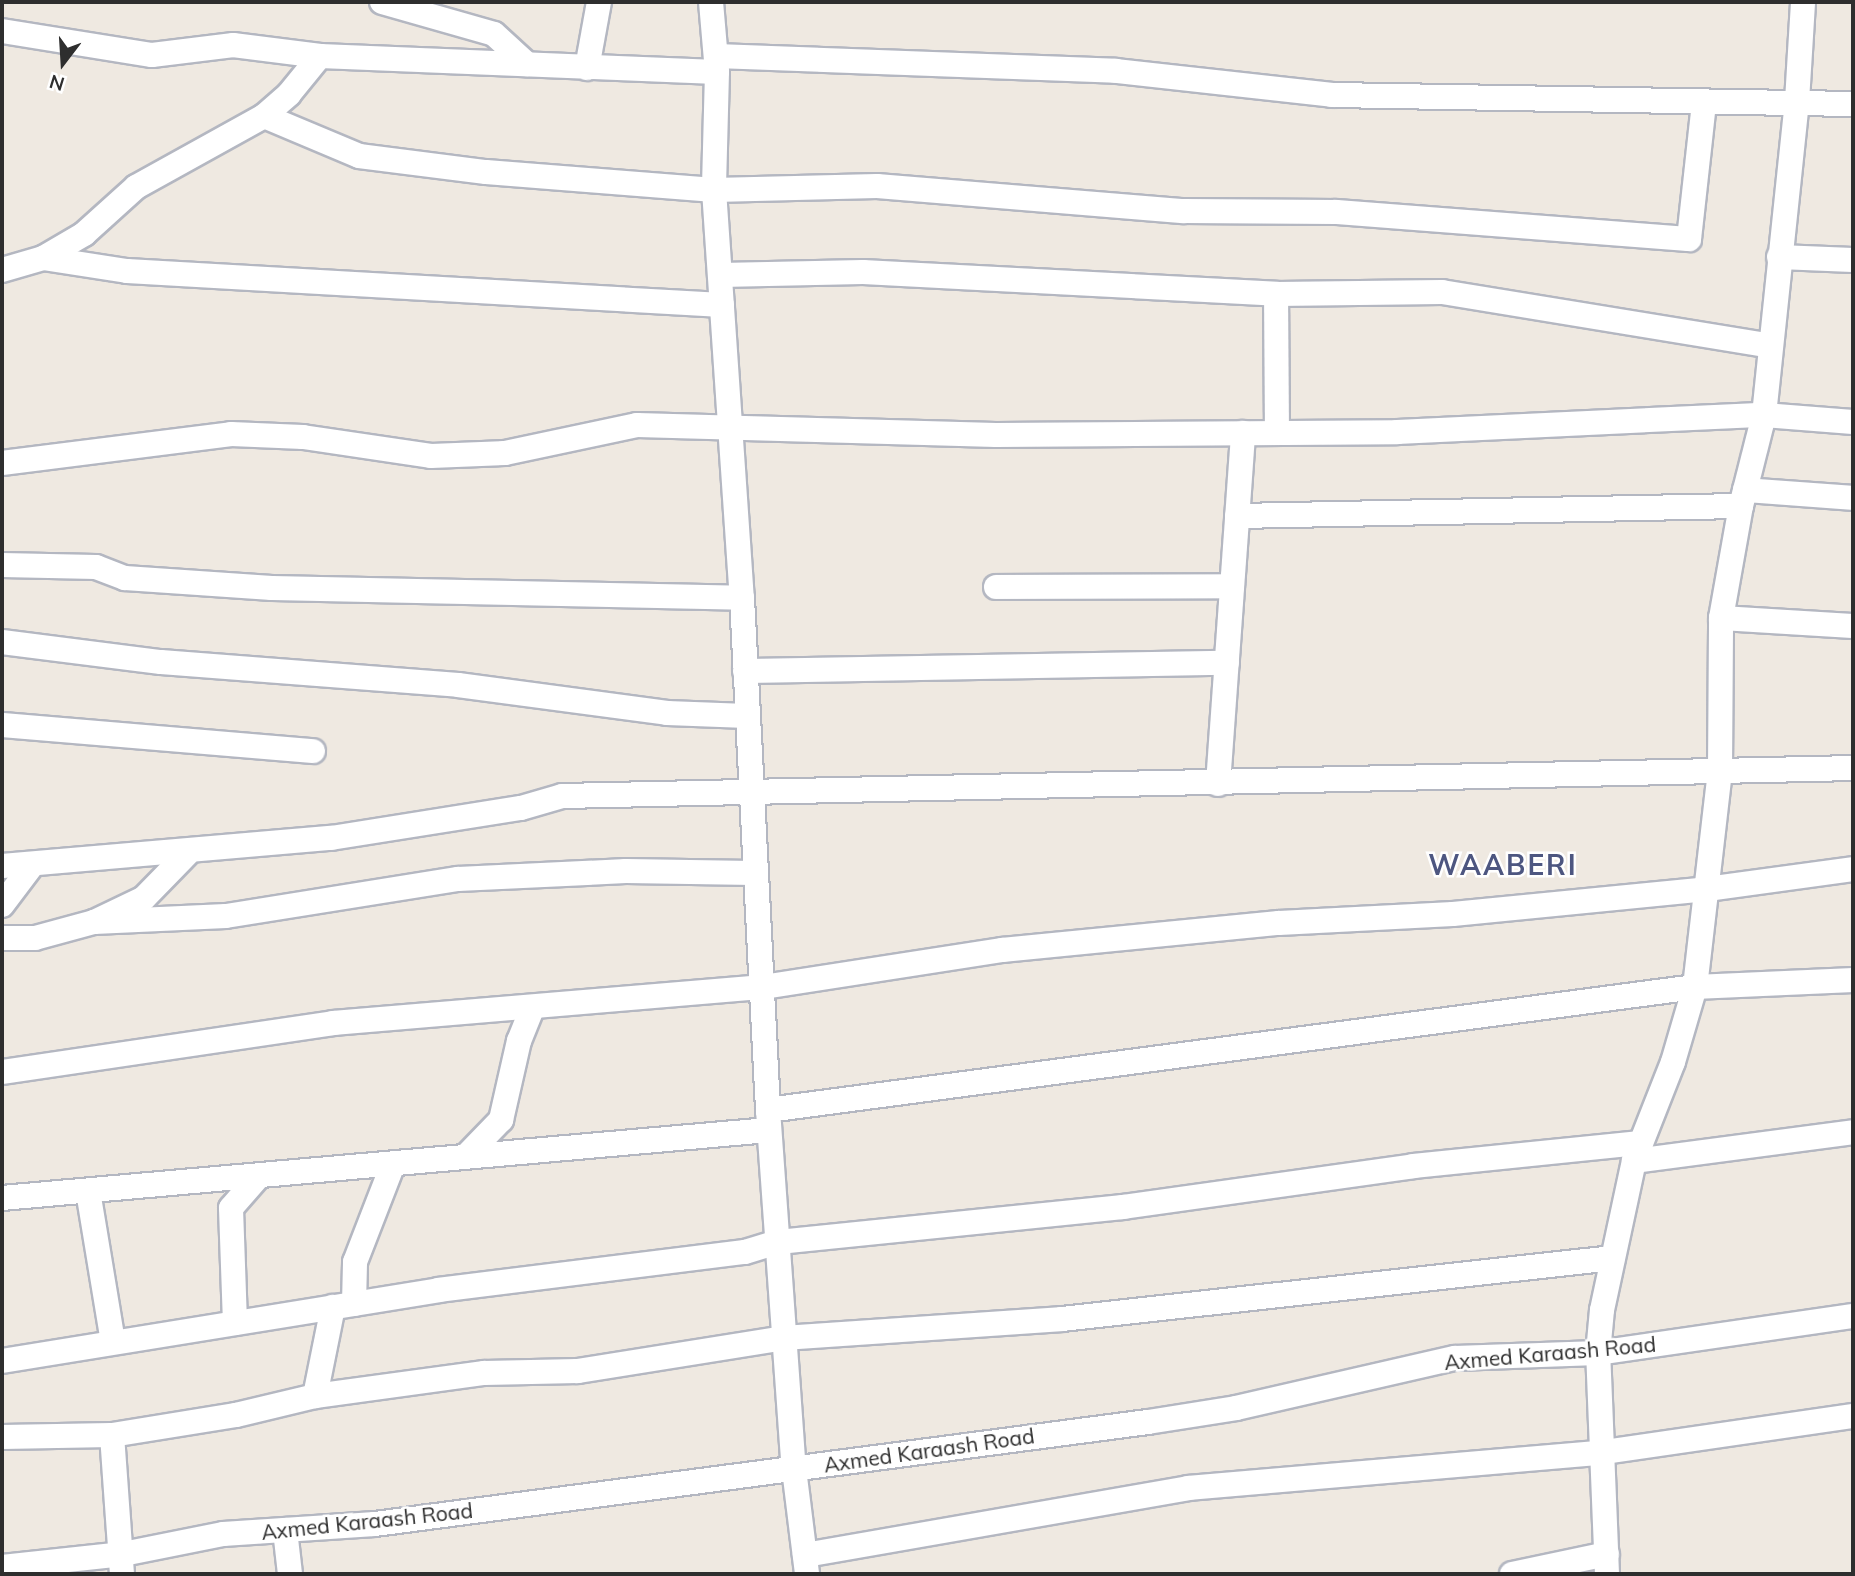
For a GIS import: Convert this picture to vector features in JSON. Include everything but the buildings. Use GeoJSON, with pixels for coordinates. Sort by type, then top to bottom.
{"type":"FeatureCollection","features":[{"type":"Feature","properties":{"kind":"street"},"geometry":{"type":"LineString","coordinates":[[382,2],[494,34],[527,64]]}},
{"type":"Feature","properties":{"kind":"street"},"geometry":{"type":"LineString","coordinates":[[587,68],[599,2]]}},
{"type":"Feature","properties":{"kind":"street"},"geometry":{"type":"LineString","coordinates":[[711,2],[716,64],[714,190],[742,598],[754,873],[769,1120],[794,1469],[806,1564],[1188,1488],[1605,1452],[1853,1416]]}},
{"type":"Feature","properties":{"kind":"street"},"geometry":{"type":"LineString","coordinates":[[1512,1574],[1607,1564],[1605,1452],[1598,1353],[1613,1258],[1637,1152],[1673,1062],[1695,987],[1720,771],[1720,618],[1743,498],[1764,415],[1797,101],[1803,2]]}},
{"type":"Feature","properties":{"kind":"street"},"geometry":{"type":"LineString","coordinates":[[2,31],[152,55],[233,46],[320,56],[587,68],[716,64],[1116,71],[1332,95],[1853,104]]}},
{"type":"Feature","properties":{"kind":"street"},"geometry":{"type":"LineString","coordinates":[[2,270],[43,258],[83,234],[136,187],[264,116],[289,94],[320,56]]}},
{"type":"Feature","properties":{"kind":"street"},"geometry":{"type":"LineString","coordinates":[[264,116],[359,156],[486,172],[714,190],[877,186],[1184,211],[1336,212],[1689,239],[1703,103]]}},
{"type":"Feature","properties":{"kind":"street"},"geometry":{"type":"LineString","coordinates":[[1779,257],[1853,261]]}},
{"type":"Feature","properties":{"kind":"street"},"geometry":{"type":"LineString","coordinates":[[43,258],[155,272],[722,305]]}},
{"type":"Feature","properties":{"kind":"street"},"geometry":{"type":"LineString","coordinates":[[720,275],[863,272],[1276,294],[1442,292],[1770,346]]}},
{"type":"Feature","properties":{"kind":"street"},"geometry":{"type":"LineString","coordinates":[[1276,294],[1277,432]]}},
{"type":"Feature","properties":{"kind":"street"},"geometry":{"type":"LineString","coordinates":[[2,463],[231,434],[303,437],[431,456],[505,453],[637,425],[732,431],[1243,433],[1397,432],[1764,415],[1853,422]]}},
{"type":"Feature","properties":{"kind":"street"},"geometry":{"type":"LineString","coordinates":[[1218,784],[1243,433]]}},
{"type":"Feature","properties":{"kind":"street"},"geometry":{"type":"LineString","coordinates":[[1237,516],[1743,498],[1853,498]]}},
{"type":"Feature","properties":{"kind":"street"},"geometry":{"type":"LineString","coordinates":[[2,565],[96,567],[125,578],[272,588],[742,598]]}},
{"type":"Feature","properties":{"kind":"street"},"geometry":{"type":"LineString","coordinates":[[996,587],[1232,586]]}},
{"type":"Feature","properties":{"kind":"street"},"geometry":{"type":"LineString","coordinates":[[1720,618],[1853,625]]}},
{"type":"Feature","properties":{"kind":"street"},"geometry":{"type":"LineString","coordinates":[[2,642],[161,662],[458,685],[667,713],[747,716]]}},
{"type":"Feature","properties":{"kind":"street"},"geometry":{"type":"LineString","coordinates":[[745,671],[1227,663]]}},
{"type":"Feature","properties":{"kind":"street"},"geometry":{"type":"LineString","coordinates":[[2,725],[313,751]]}},
{"type":"Feature","properties":{"kind":"street"},"geometry":{"type":"LineString","coordinates":[[2,866],[187,854],[331,838],[521,808],[562,796],[1218,784],[1853,768]]}},
{"type":"Feature","properties":{"kind":"street"},"geometry":{"type":"LineString","coordinates":[[2,938],[35,938],[94,922],[144,898],[187,854]]}},
{"type":"Feature","properties":{"kind":"street"},"geometry":{"type":"LineString","coordinates":[[2,905],[33,864]]}},
{"type":"Feature","properties":{"kind":"street"},"geometry":{"type":"LineString","coordinates":[[2,1072],[333,1023],[763,987],[1002,950],[1707,889],[1853,869]]}},
{"type":"Feature","properties":{"kind":"street"},"geometry":{"type":"LineString","coordinates":[[94,922],[226,916],[458,879],[626,872],[754,873]]}},
{"type":"Feature","properties":{"kind":"street"},"geometry":{"type":"LineString","coordinates":[[2,1198],[257,1178],[465,1157],[769,1120],[1695,987],[1853,980]]}},
{"type":"Feature","properties":{"kind":"street"},"geometry":{"type":"LineString","coordinates":[[465,1157],[501,1120],[519,1041],[532,1008]]}},
{"type":"Feature","properties":{"kind":"street"},"geometry":{"type":"LineString","coordinates":[[2,1361],[344,1306],[745,1252],[778,1242],[1123,1208],[1413,1166],[1637,1152],[1853,1132]]}},
{"type":"Feature","properties":{"kind":"street"},"geometry":{"type":"LineString","coordinates":[[315,1396],[355,1262],[393,1164]]}},
{"type":"Feature","properties":{"kind":"street"},"geometry":{"type":"LineString","coordinates":[[235,1323],[231,1208],[257,1178]]}},
{"type":"Feature","properties":{"kind":"street"},"geometry":{"type":"LineString","coordinates":[[88,1191],[113,1342]]}},
{"type":"Feature","properties":{"kind":"street"},"geometry":{"type":"LineString","coordinates":[[2,1437],[112,1435],[236,1415],[315,1396],[484,1373],[578,1371],[785,1338],[1062,1319],[1613,1258]]}},
{"type":"Feature","properties":{"kind":"street","name":"Axmed Karaash Road"},"geometry":{"type":"LineString","coordinates":[[2,1567],[123,1564],[223,1534],[375,1524],[794,1469],[1236,1409],[1455,1358],[1598,1353],[1853,1316]]}},
{"type":"Feature","properties":{"kind":"street"},"geometry":{"type":"LineString","coordinates":[[112,1435],[115,1504],[123,1564]]}},
{"type":"Feature","properties":{"kind":"street"},"geometry":{"type":"LineString","coordinates":[[285,1530],[290,1574]]}},
{"type":"Feature","properties":{"kind":"district","name":"WAABERI"},"geometry":{"type":"Point","coordinates":[1503,865]}}]}
